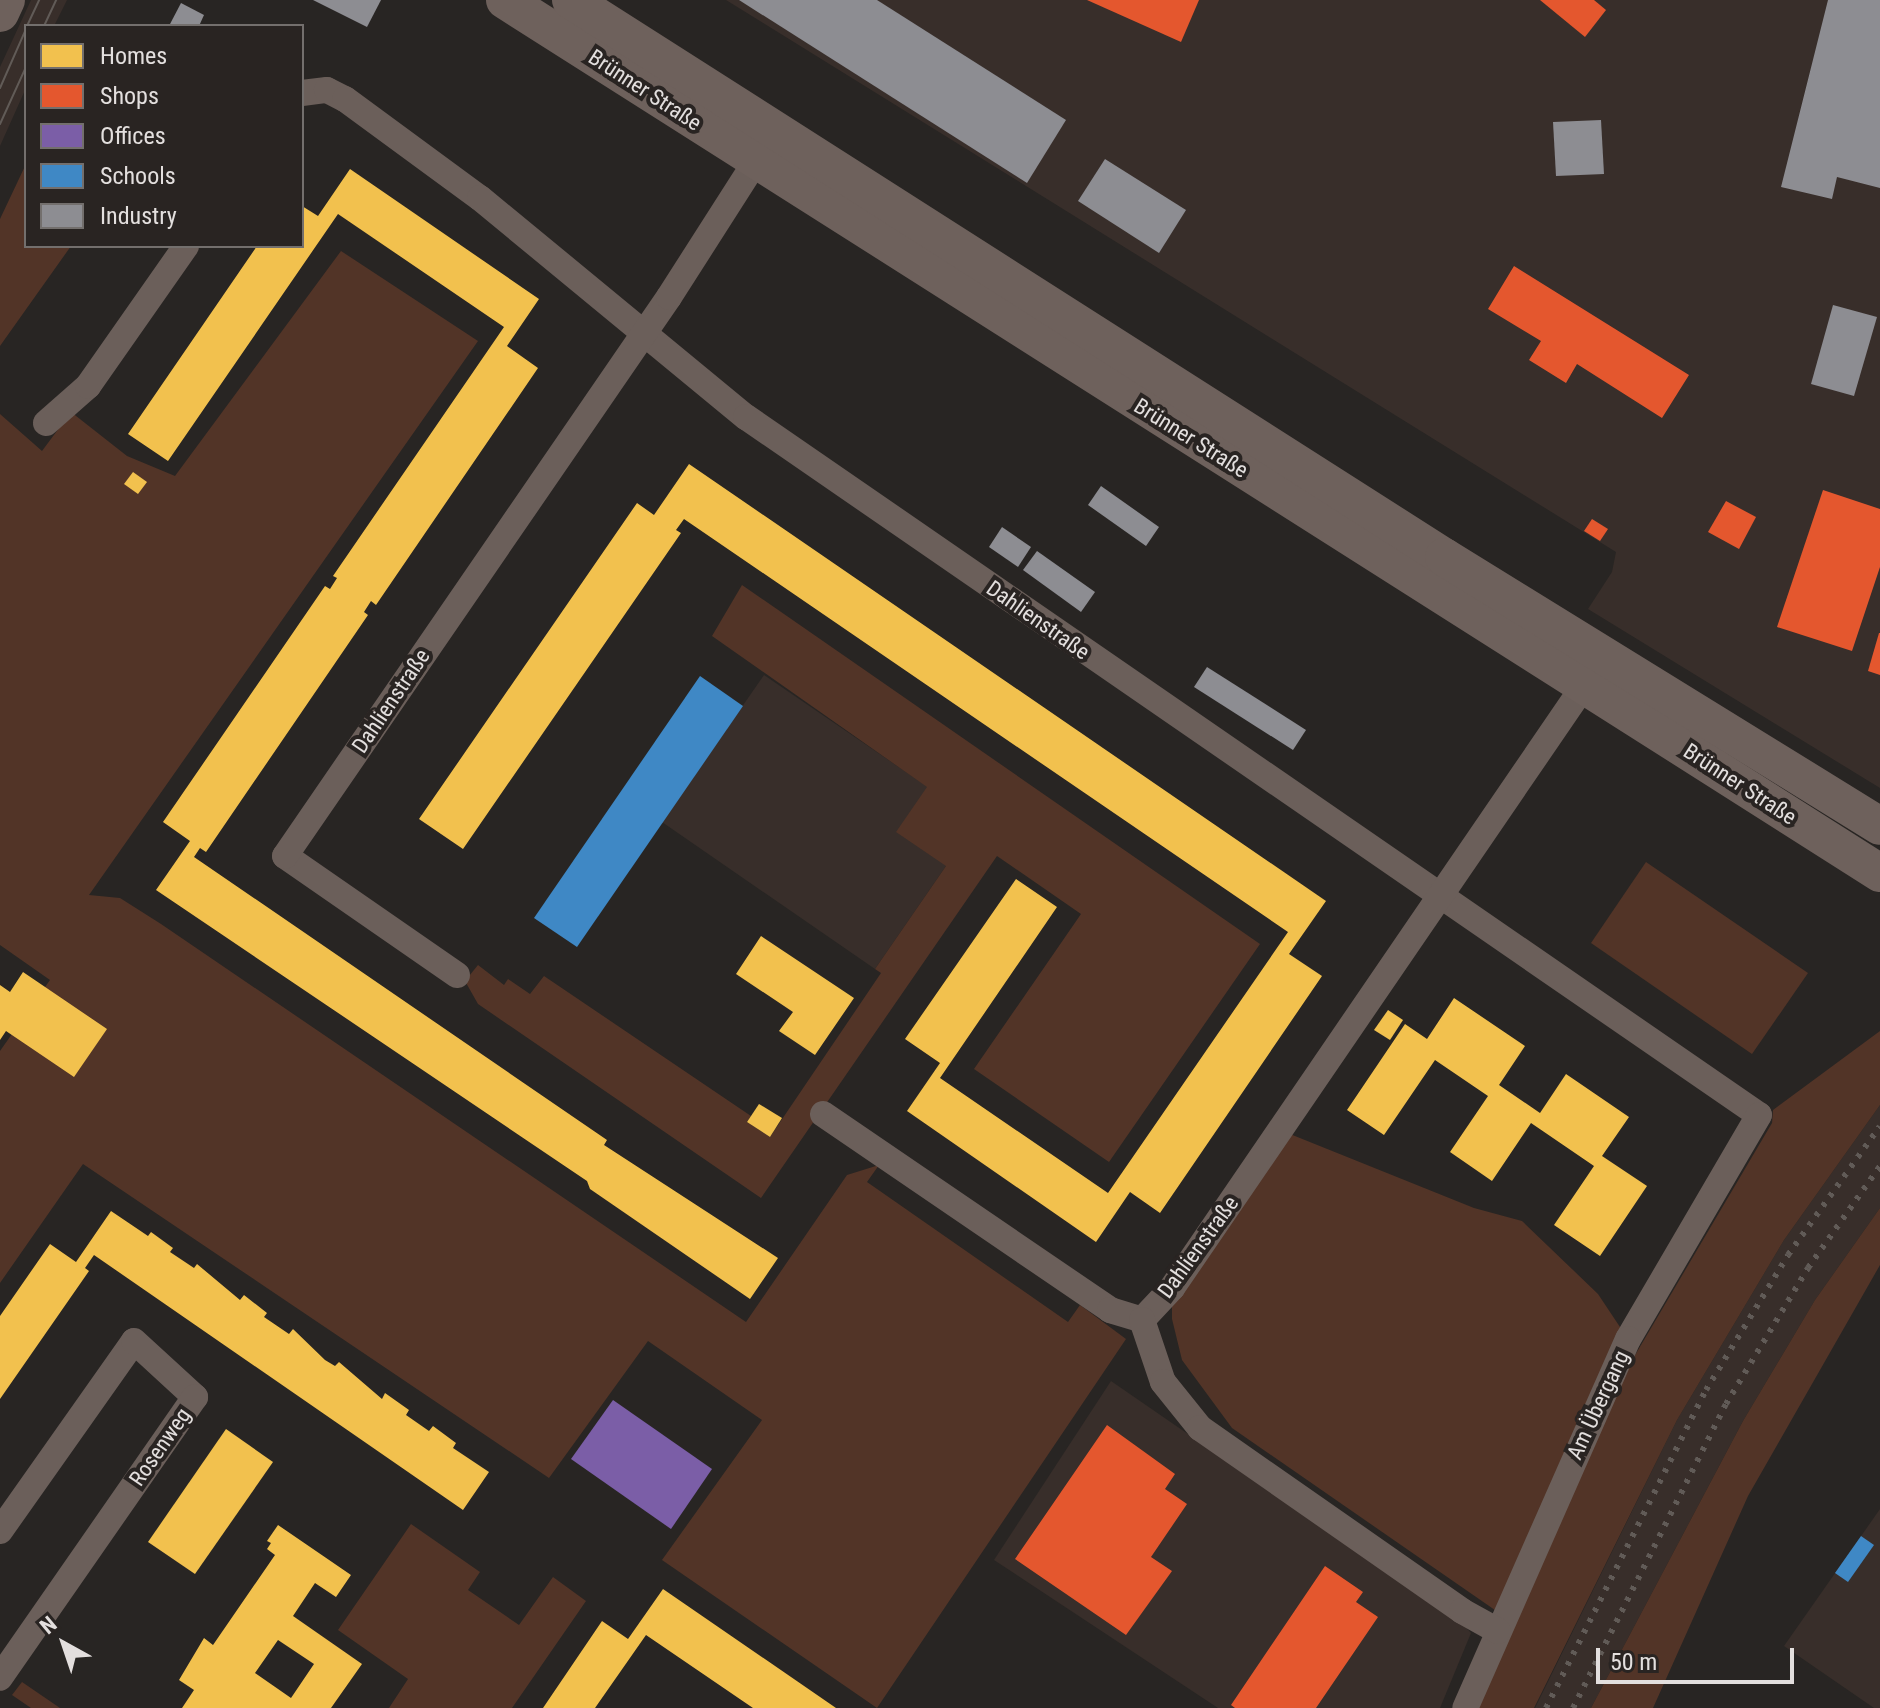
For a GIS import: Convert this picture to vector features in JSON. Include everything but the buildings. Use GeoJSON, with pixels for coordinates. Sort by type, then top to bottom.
{"type":"FeatureCollection","features":[{"type":"Feature","properties":{"kind":"main road"},"geometry":{"type":"LineString","coordinates":[[0,13],[6,0]]}},
{"type":"Feature","properties":{"kind":"main road","name":"Brünner Straße"},"geometry":{"type":"LineString","coordinates":[[505,0],[766,146],[1594,671],[1880,873]]}},
{"type":"Feature","properties":{"kind":"main road","name":"Brünner Straße"},"geometry":{"type":"LineString","coordinates":[[571,0],[766,146]]}},
{"type":"Feature","properties":{"kind":"main road","name":"Brünner Straße"},"geometry":{"type":"LineString","coordinates":[[1594,671],[1880,826]]}},
{"type":"Feature","properties":{"kind":"street","name":"Dahlienstraße"},"geometry":{"type":"LineString","coordinates":[[304,93],[327,90],[345,99],[480,198],[643,335],[759,426],[1759,1115]]}},
{"type":"Feature","properties":{"kind":"street","name":"Dahlienstraße"},"geometry":{"type":"LineString","coordinates":[[457,975],[285,856],[643,335],[766,146]]}},
{"type":"Feature","properties":{"kind":"street"},"geometry":{"type":"LineString","coordinates":[[46,423],[88,386],[185,248]]}},
{"type":"Feature","properties":{"kind":"street","name":"Dahlienstraße"},"geometry":{"type":"LineString","coordinates":[[1142,1320],[1172,1288],[1594,671]]}},
{"type":"Feature","properties":{"kind":"street","name":"Dahlienstraße"},"geometry":{"type":"LineString","coordinates":[[823,1114],[1110,1310],[1142,1320]]}},
{"type":"Feature","properties":{"kind":"street","name":"Am Übergang"},"geometry":{"type":"LineString","coordinates":[[1465,1708],[1628,1339],[1759,1115]]}},
{"type":"Feature","properties":{"kind":"street","name":"Dahlienstraße"},"geometry":{"type":"LineString","coordinates":[[1142,1320],[1163,1382],[1200,1428],[1462,1611],[1498,1631]]}},
{"type":"Feature","properties":{"kind":"street","name":"Rosenweg"},"geometry":{"type":"LineString","coordinates":[[0,1531],[134,1341],[195,1397],[0,1678]]}},
{"type":"Feature","properties":{"kind":"shaded area"},"geometry":{"type":"Polygon","coordinates":[[[31,0],[67,0],[55,24],[24,24],[24,92],[0,146],[0,67],[31,0]]]}},
{"type":"Feature","properties":{"kind":"shaded area"},"geometry":{"type":"Polygon","coordinates":[[[726,0],[1880,0],[1880,788],[1588,609],[1612,572],[1616,552],[726,0]]]}},
{"type":"Feature","properties":{"kind":"shaded area"},"geometry":{"type":"Polygon","coordinates":[[[24,168],[24,248],[70,248],[0,346],[0,219],[24,168]]]}},
{"type":"Feature","properties":{"kind":"shaded area"},"geometry":{"type":"Polygon","coordinates":[[[341,251],[478,341],[89,895],[120,898],[161,924],[746,1322],[847,1175],[879,1165],[867,1182],[1068,1322],[1080,1305],[1126,1339],[877,1708],[662,1560],[762,1420],[648,1341],[549,1478],[83,1164],[0,1283],[0,1051],[50,980],[0,945],[0,414],[42,451],[71,412],[127,456],[175,476],[341,251]]]}},
{"type":"Feature","properties":{"kind":"shaded area"},"geometry":{"type":"Polygon","coordinates":[[[742,585],[1260,944],[1109,1162],[974,1069],[1081,914],[997,856],[761,1198],[478,1004],[465,981],[478,965],[504,985],[508,979],[530,994],[544,976],[751,1116],[747,1122],[770,1137],[881,973],[875,969],[946,866],[896,832],[927,787],[712,636],[742,585]]]}},
{"type":"Feature","properties":{"kind":"shaded area"},"geometry":{"type":"Polygon","coordinates":[[[764,675],[928,787],[946,866],[875,969],[662,822],[764,675]]]}},
{"type":"Feature","properties":{"kind":"shaded area"},"geometry":{"type":"Polygon","coordinates":[[[1646,862],[1808,973],[1752,1054],[1591,943],[1646,862]]]}},
{"type":"Feature","properties":{"kind":"shaded area"},"geometry":{"type":"Polygon","coordinates":[[[1880,1031],[1880,1105],[1784,1240],[1677,1420],[1534,1708],[1478,1708],[1631,1362],[1772,1123],[1773,1110],[1880,1031]]]}},
{"type":"Feature","properties":{"kind":"shaded area"},"geometry":{"type":"Polygon","coordinates":[[[1880,1105],[1880,1208],[1815,1300],[1743,1421],[1591,1708],[1535,1708],[1677,1420],[1784,1240],[1880,1105]]]}},
{"type":"Feature","properties":{"kind":"shaded area"},"geometry":{"type":"Polygon","coordinates":[[[1280,1130],[1474,1208],[1522,1221],[1598,1294],[1628,1339],[1505,1617],[1232,1428],[1182,1360],[1172,1319],[1172,1288],[1280,1130]]]}},
{"type":"Feature","properties":{"kind":"shaded area"},"geometry":{"type":"Polygon","coordinates":[[[1880,1208],[1880,1265],[1748,1496],[1653,1708],[1591,1708],[1743,1421],[1815,1300],[1880,1208]]]}},
{"type":"Feature","properties":{"kind":"shaded area"},"geometry":{"type":"Polygon","coordinates":[[[1111,1381],[1462,1623],[1471,1633],[1440,1708],[1218,1708],[994,1560],[1111,1381]]]}},
{"type":"Feature","properties":{"kind":"shaded area"},"geometry":{"type":"Polygon","coordinates":[[[1880,1509],[1880,1708],[1874,1708],[1784,1646],[1880,1509]]]}},
{"type":"Feature","properties":{"kind":"shaded area"},"geometry":{"type":"Polygon","coordinates":[[[411,1524],[480,1572],[468,1590],[519,1625],[553,1577],[586,1601],[512,1708],[389,1708],[408,1679],[338,1630],[411,1524]]]}},
{"type":"Feature","properties":{"kind":"shaded area"},"geometry":{"type":"Polygon","coordinates":[[[22,1682],[60,1708],[31,1708],[12,1695],[22,1682]]]}},
{"type":"Feature","properties":{"kind":"tram line"},"geometry":{"type":"LineString","coordinates":[[28,24],[39,0]]}},
{"type":"Feature","properties":{"kind":"tram line"},"geometry":{"type":"LineString","coordinates":[[45,24],[56,0]]}},
{"type":"Feature","properties":{"kind":"tram line"},"geometry":{"type":"LineString","coordinates":[[0,88],[24,34]]}},
{"type":"Feature","properties":{"kind":"tram line"},"geometry":{"type":"LineString","coordinates":[[0,124],[24,71]]}},
{"type":"Feature","properties":{"kind":"railway"},"geometry":{"type":"LineString","coordinates":[[1546,1708],[1706,1390],[1788,1255],[1880,1126]]}},
{"type":"Feature","properties":{"kind":"railway"},"geometry":{"type":"LineString","coordinates":[[1573,1708],[1726,1404],[1808,1268],[1880,1166]]}}]}
